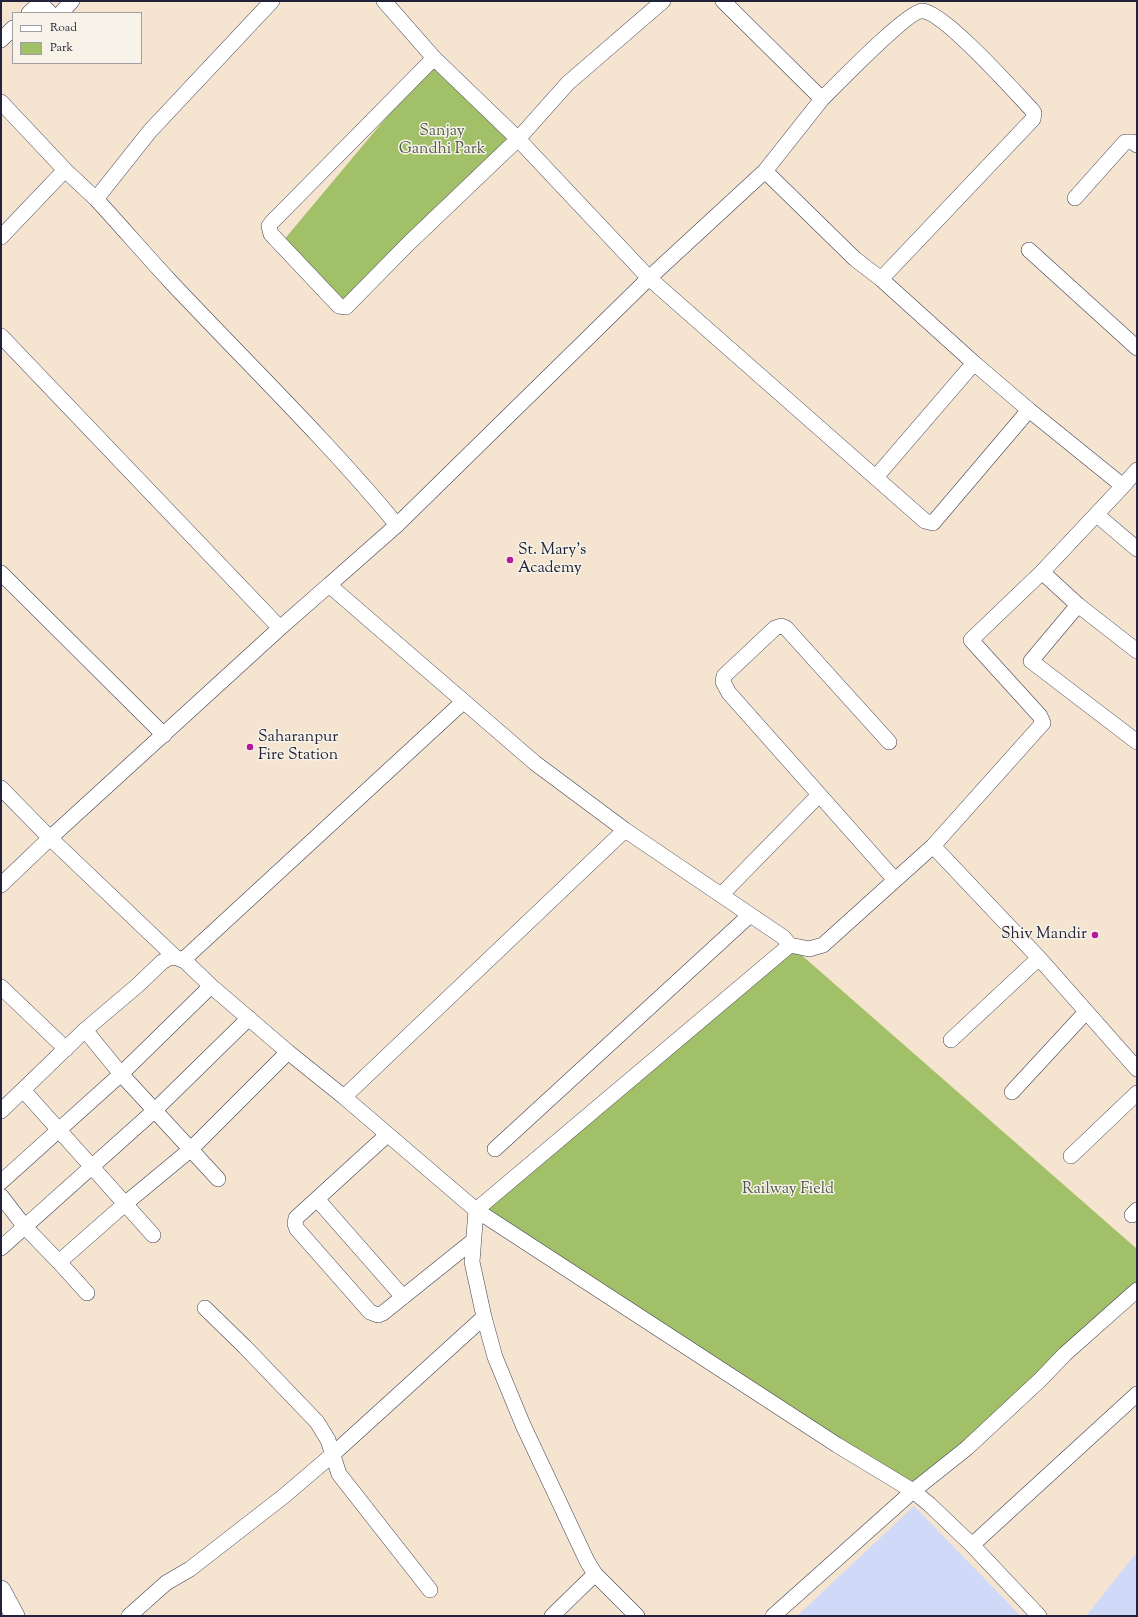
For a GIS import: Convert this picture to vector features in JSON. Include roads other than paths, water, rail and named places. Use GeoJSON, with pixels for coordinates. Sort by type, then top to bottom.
{"type":"FeatureCollection","features":[{"type":"Feature","properties":{"kind":"street"},"geometry":{"type":"LineString","coordinates":[[62,12],[72,1]]}},
{"type":"Feature","properties":{"kind":"street"},"geometry":{"type":"LineString","coordinates":[[96,199],[150,132],[272,1]]}},
{"type":"Feature","properties":{"kind":"street"},"geometry":{"type":"LineString","coordinates":[[384,1],[434,58],[518,139],[649,278],[925,521],[933,523],[1029,410]]}},
{"type":"Feature","properties":{"kind":"street"},"geometry":{"type":"LineString","coordinates":[[434,58],[272,222],[270,226],[272,234],[339,306],[346,307],[409,243],[518,139],[568,84],[663,1]]}},
{"type":"Feature","properties":{"kind":"street"},"geometry":{"type":"LineString","coordinates":[[723,1],[822,99]]}},
{"type":"Feature","properties":{"kind":"street"},"geometry":{"type":"LineString","coordinates":[[1,885],[50,838],[280,628],[397,525],[649,278],[765,171],[822,99],[894,30],[917,12],[929,12],[957,33],[1022,99],[1034,113],[1033,119],[881,279]]}},
{"type":"Feature","properties":{"kind":"street"},"geometry":{"type":"LineString","coordinates":[[1,40],[12,29]]}},
{"type":"Feature","properties":{"kind":"street"},"geometry":{"type":"LineString","coordinates":[[1,102],[65,170],[96,199],[169,280],[278,393],[380,504],[397,525]]}},
{"type":"Feature","properties":{"kind":"street"},"geometry":{"type":"LineString","coordinates":[[1075,198],[1125,142],[1134,142],[1137,145]]}},
{"type":"Feature","properties":{"kind":"street"},"geometry":{"type":"LineString","coordinates":[[1,237],[65,170]]}},
{"type":"Feature","properties":{"kind":"street"},"geometry":{"type":"LineString","coordinates":[[765,171],[856,259],[881,279],[974,363],[1029,410],[1124,486]]}},
{"type":"Feature","properties":{"kind":"street"},"geometry":{"type":"LineString","coordinates":[[1029,250],[1137,348]]}},
{"type":"Feature","properties":{"kind":"street"},"geometry":{"type":"LineString","coordinates":[[1,336],[280,628]]}},
{"type":"Feature","properties":{"kind":"street"},"geometry":{"type":"LineString","coordinates":[[876,478],[974,363]]}},
{"type":"Feature","properties":{"kind":"street"},"geometry":{"type":"LineString","coordinates":[[329,585],[535,763],[626,830],[783,937],[790,945],[809,949],[823,945],[933,846],[1043,723],[1040,716],[971,640],[1042,572],[1097,515],[1137,470]]}},
{"type":"Feature","properties":{"kind":"street"},"geometry":{"type":"LineString","coordinates":[[1097,515],[1137,549]]}},
{"type":"Feature","properties":{"kind":"street"},"geometry":{"type":"LineString","coordinates":[[1042,572],[1078,605],[1137,651]]}},
{"type":"Feature","properties":{"kind":"street"},"geometry":{"type":"LineString","coordinates":[[1,573],[164,735]]}},
{"type":"Feature","properties":{"kind":"street"},"geometry":{"type":"LineString","coordinates":[[1078,605],[1031,661],[1137,742]]}},
{"type":"Feature","properties":{"kind":"street"},"geometry":{"type":"LineString","coordinates":[[889,742],[786,628],[779,625],[726,673],[723,682],[729,692],[819,796],[895,880]]}},
{"type":"Feature","properties":{"kind":"street"},"geometry":{"type":"LineString","coordinates":[[1,1111],[85,1030],[138,985],[162,962],[169,958],[179,958],[463,702]]}},
{"type":"Feature","properties":{"kind":"street"},"geometry":{"type":"LineString","coordinates":[[1,788],[50,838],[179,958],[476,1210],[837,1445],[912,1491],[929,1504],[972,1545],[1039,1616]]}},
{"type":"Feature","properties":{"kind":"street"},"geometry":{"type":"LineString","coordinates":[[721,895],[819,796]]}},
{"type":"Feature","properties":{"kind":"street"},"geometry":{"type":"LineString","coordinates":[[344,1097],[626,830]]}},
{"type":"Feature","properties":{"kind":"street"},"geometry":{"type":"LineString","coordinates":[[933,846],[1038,958],[1085,1013],[1137,1069]]}},
{"type":"Feature","properties":{"kind":"street"},"geometry":{"type":"LineString","coordinates":[[495,1150],[750,915]]}},
{"type":"Feature","properties":{"kind":"street"},"geometry":{"type":"LineString","coordinates":[[637,1616],[595,1574],[587,1562],[522,1425],[495,1357],[484,1317],[472,1262],[476,1210],[790,945]]}},
{"type":"Feature","properties":{"kind":"street"},"geometry":{"type":"LineString","coordinates":[[951,1040],[1038,958]]}},
{"type":"Feature","properties":{"kind":"street"},"geometry":{"type":"LineString","coordinates":[[1,1182],[120,1074],[211,986]]}},
{"type":"Feature","properties":{"kind":"street"},"geometry":{"type":"LineString","coordinates":[[1,987],[66,1049]]}},
{"type":"Feature","properties":{"kind":"street"},"geometry":{"type":"LineString","coordinates":[[1012,1092],[1085,1013]]}},
{"type":"Feature","properties":{"kind":"street"},"geometry":{"type":"LineString","coordinates":[[1,1248],[154,1111],[249,1018]]}},
{"type":"Feature","properties":{"kind":"street"},"geometry":{"type":"LineString","coordinates":[[85,1030],[120,1074],[218,1179]]}},
{"type":"Feature","properties":{"kind":"street"},"geometry":{"type":"LineString","coordinates":[[59,1262],[126,1203],[190,1150],[288,1052]]}},
{"type":"Feature","properties":{"kind":"street"},"geometry":{"type":"LineString","coordinates":[[23,1090],[91,1168],[126,1203],[153,1235]]}},
{"type":"Feature","properties":{"kind":"street"},"geometry":{"type":"LineString","coordinates":[[1071,1156],[1137,1093]]}},
{"type":"Feature","properties":{"kind":"street"},"geometry":{"type":"LineString","coordinates":[[388,1135],[296,1218],[295,1224],[370,1312],[378,1315],[383,1313],[474,1240]]}},
{"type":"Feature","properties":{"kind":"street"},"geometry":{"type":"LineString","coordinates":[[1,1196],[25,1227],[87,1293]]}},
{"type":"Feature","properties":{"kind":"street"},"geometry":{"type":"LineString","coordinates":[[316,1199],[403,1297]]}},
{"type":"Feature","properties":{"kind":"street"},"geometry":{"type":"LineString","coordinates":[[773,1616],[912,1491],[967,1448],[1041,1379],[1065,1354],[1137,1290]]}},
{"type":"Feature","properties":{"kind":"street"},"geometry":{"type":"LineString","coordinates":[[204,1308],[245,1346],[317,1422],[328,1440],[339,1474],[430,1590]]}},
{"type":"Feature","properties":{"kind":"street"},"geometry":{"type":"LineString","coordinates":[[129,1616],[166,1583],[190,1569],[284,1496],[332,1456],[484,1317]]}},
{"type":"Feature","properties":{"kind":"street"},"geometry":{"type":"LineString","coordinates":[[972,1545],[1137,1394]]}},
{"type":"Feature","properties":{"kind":"street"},"geometry":{"type":"LineString","coordinates":[[552,1616],[595,1574]]}},
{"type":"Feature","properties":{"kind":"street"},"geometry":{"type":"LineString","coordinates":[[1,1590],[15,1616]]}},
{"type":"Feature","properties":{"kind":"place","name":"St. Mary's Academy"},"geometry":{"type":"Point","coordinates":[510,560]}},
{"type":"Feature","properties":{"kind":"place","name":"Saharanpur Fire Station"},"geometry":{"type":"Point","coordinates":[250,747]}},
{"type":"Feature","properties":{"kind":"place","name":"Shiv Mandir"},"geometry":{"type":"Point","coordinates":[1095,935]}},
{"type":"Feature","properties":{"kind":"park label","name":"Sanjay Gandhi Park"},"geometry":{"type":"Point","coordinates":[442,141]}},
{"type":"Feature","properties":{"kind":"park label","name":"Railway Field"},"geometry":{"type":"Point","coordinates":[788,1190]}}]}
